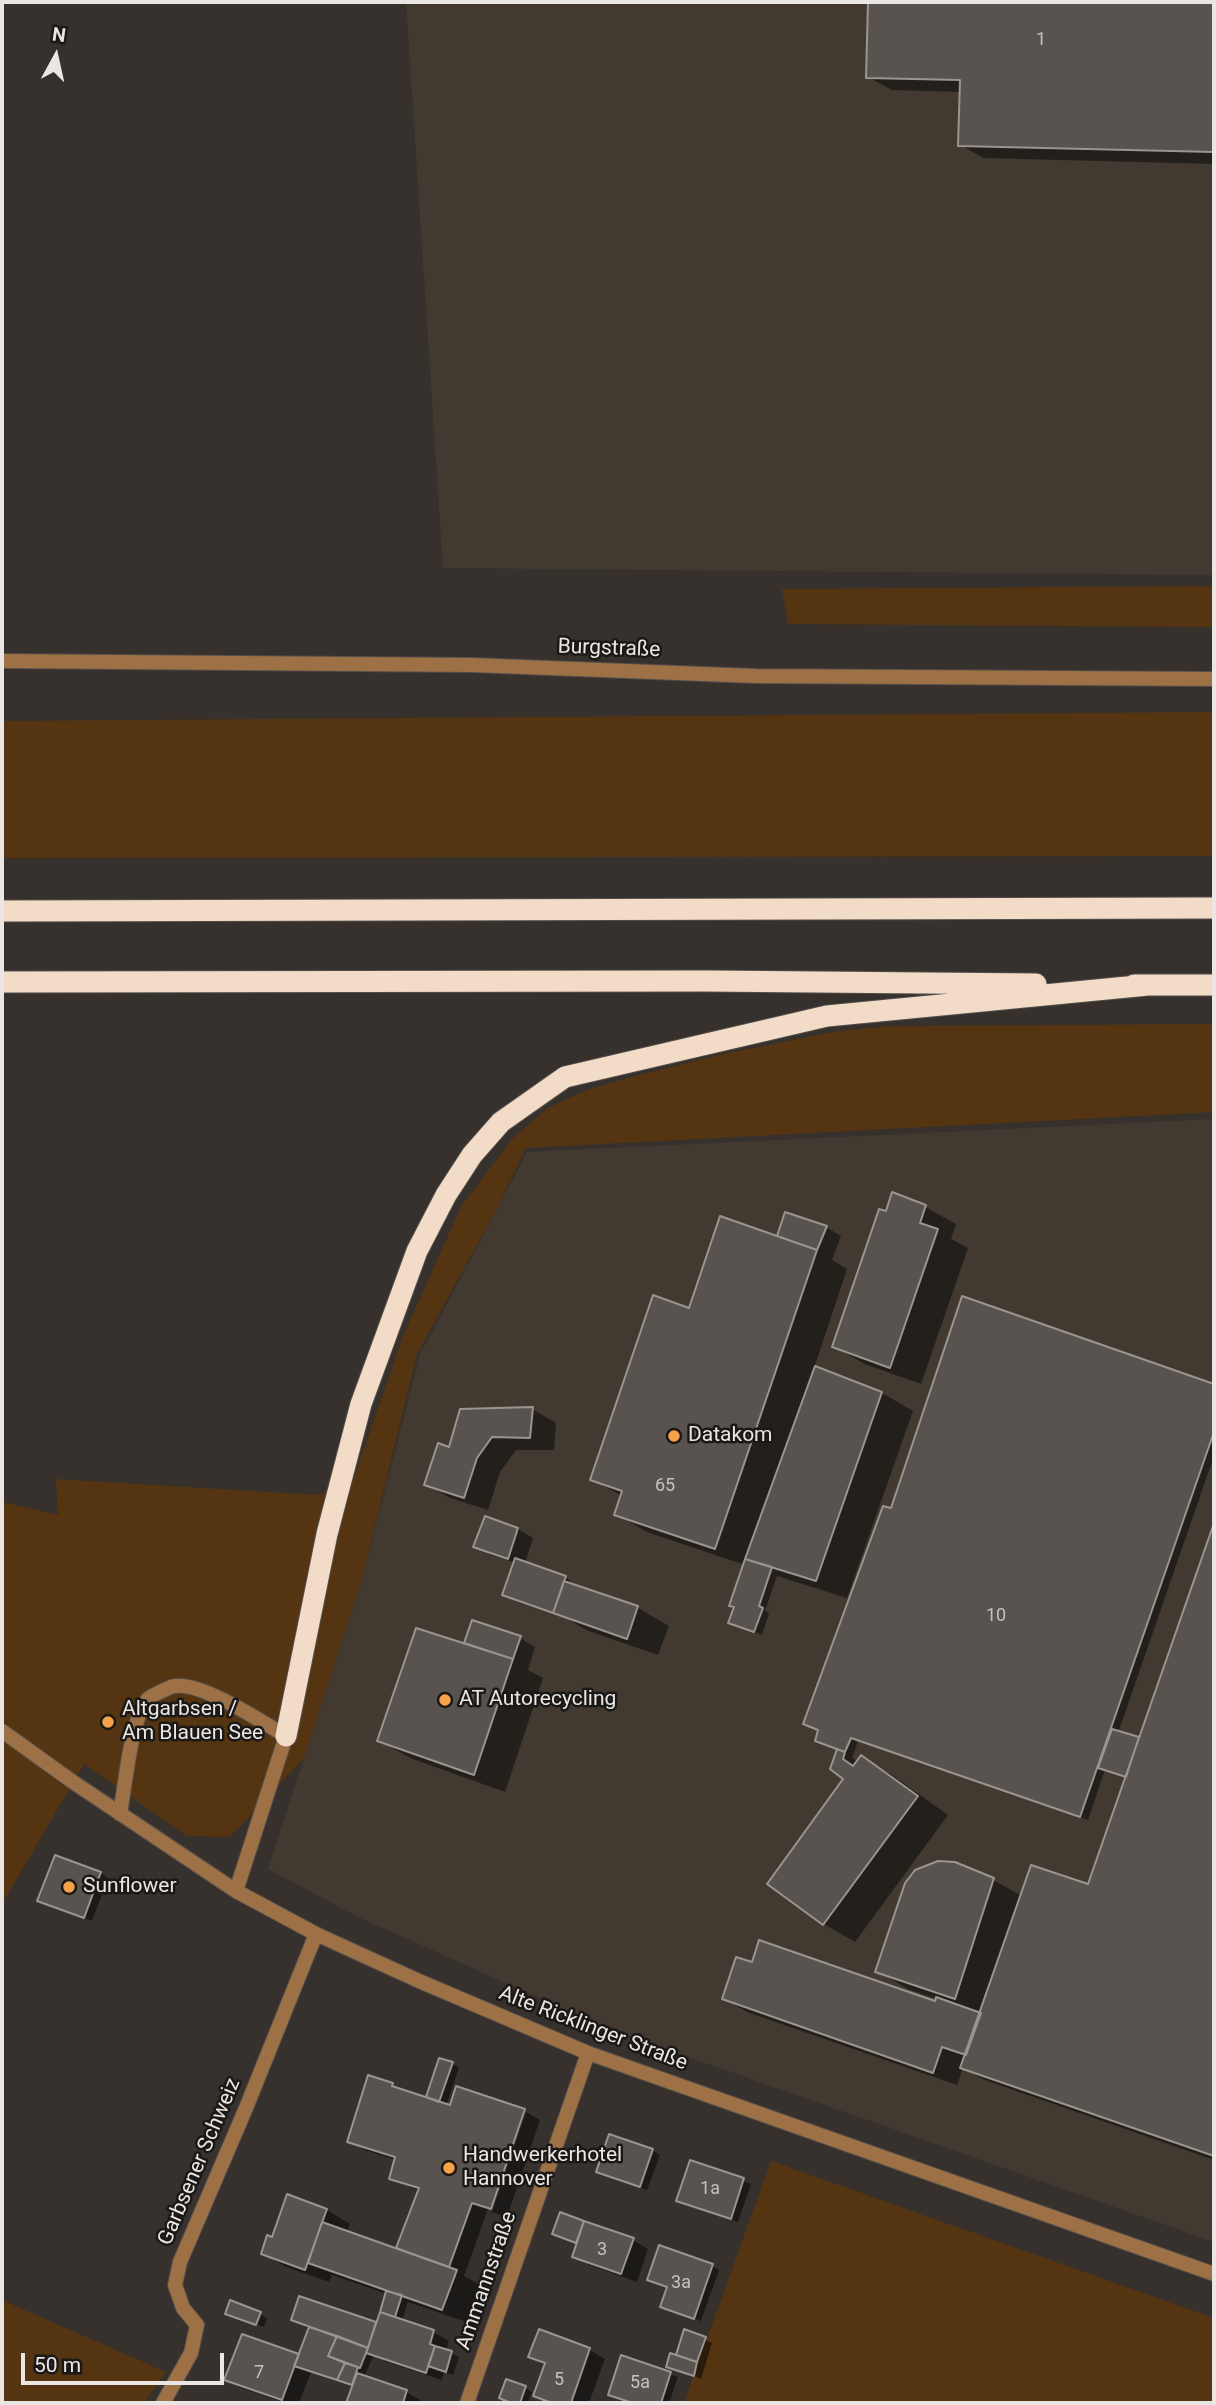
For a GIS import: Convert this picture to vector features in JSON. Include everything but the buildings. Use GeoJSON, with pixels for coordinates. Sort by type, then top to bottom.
{"type":"FeatureCollection","features":[{"type":"Feature","properties":{"kind":"highway"},"geometry":{"type":"LineString","coordinates":[[2,911],[1214,908]]}},
{"type":"Feature","properties":{"kind":"highway"},"geometry":{"type":"LineString","coordinates":[[2,982],[706,981],[1214,985]]}},
{"type":"Feature","properties":{"kind":"highway"},"geometry":{"type":"LineString","coordinates":[[286,1736],[327,1534],[365,1392],[417,1251],[446,1195],[472,1155],[501,1122],[565,1077],[827,1016],[1148,985]]}},
{"type":"Feature","properties":{"kind":"street","name":"Burgstraße"},"geometry":{"type":"LineString","coordinates":[[2,661],[472,665],[755,676],[1214,679]]}},
{"type":"Feature","properties":{"kind":"street"},"geometry":{"type":"LineString","coordinates":[[120,1814],[134,1734],[142,1709],[148,1698],[160,1692],[175,1686],[193,1688],[232,1705],[286,1736],[236,1891]]}},
{"type":"Feature","properties":{"kind":"street","name":"Alte Ricklinger Straße"},"geometry":{"type":"LineString","coordinates":[[2,1731],[236,1891],[316,1934],[589,2053],[1214,2274]]}},
{"type":"Feature","properties":{"kind":"street","name":"Garbsener Schweiz"},"geometry":{"type":"LineString","coordinates":[[163,2403],[191,2353],[197,2325],[183,2308],[175,2285],[180,2262],[316,1934]]}},
{"type":"Feature","properties":{"kind":"street","name":"Ammannstraße"},"geometry":{"type":"LineString","coordinates":[[467,2403],[589,2053]]}},
{"type":"Feature","properties":{"kind":"shaded area"},"geometry":{"type":"Polygon","coordinates":[[[406,2],[1214,2],[1214,575],[443,568],[406,2]]]}},
{"type":"Feature","properties":{"kind":"shaded area"},"geometry":{"type":"Polygon","coordinates":[[[1214,586],[1214,627],[788,624],[782,589],[1214,586]]]}},
{"type":"Feature","properties":{"kind":"shaded area"},"geometry":{"type":"Polygon","coordinates":[[[1214,712],[1214,856],[2,858],[2,721],[1214,712]]]}},
{"type":"Feature","properties":{"kind":"shaded area"},"geometry":{"type":"Polygon","coordinates":[[[1214,1024],[1214,1112],[526,1148],[496,1210],[417,1354],[361,1582],[304,1758],[230,1837],[187,1836],[84,1764],[2,1904],[2,1502],[58,1515],[56,1479],[318,1495],[354,1478],[403,1336],[461,1207],[512,1139],[548,1108],[587,1090],[728,1053],[838,1031],[892,1026],[1214,1024]]]}},
{"type":"Feature","properties":{"kind":"shaded area"},"geometry":{"type":"Polygon","coordinates":[[[1214,1119],[1214,2242],[609,2029],[356,1916],[268,1869],[361,1582],[420,1355],[527,1152],[1214,1119]]]}},
{"type":"Feature","properties":{"kind":"shaded area"},"geometry":{"type":"Polygon","coordinates":[[[771,2161],[1214,2318],[1214,2403],[684,2403],[771,2161]]]}},
{"type":"Feature","properties":{"kind":"shaded area"},"geometry":{"type":"Polygon","coordinates":[[[2,2300],[166,2372],[144,2403],[2,2403],[2,2300]]]}},
{"type":"Feature","properties":{"kind":"place","name":"Datakom"},"geometry":{"type":"Point","coordinates":[674,1436]}},
{"type":"Feature","properties":{"kind":"place","name":"AT Autorecycling"},"geometry":{"type":"Point","coordinates":[445,1700]}},
{"type":"Feature","properties":{"kind":"place","name":"Altgarbsen / Am Blauen See"},"geometry":{"type":"Point","coordinates":[108,1722]}},
{"type":"Feature","properties":{"kind":"place","name":"Sunflower"},"geometry":{"type":"Point","coordinates":[69,1887]}},
{"type":"Feature","properties":{"kind":"place","name":"Handwerkerhotel Hannover"},"geometry":{"type":"Point","coordinates":[449,2168]}}]}
